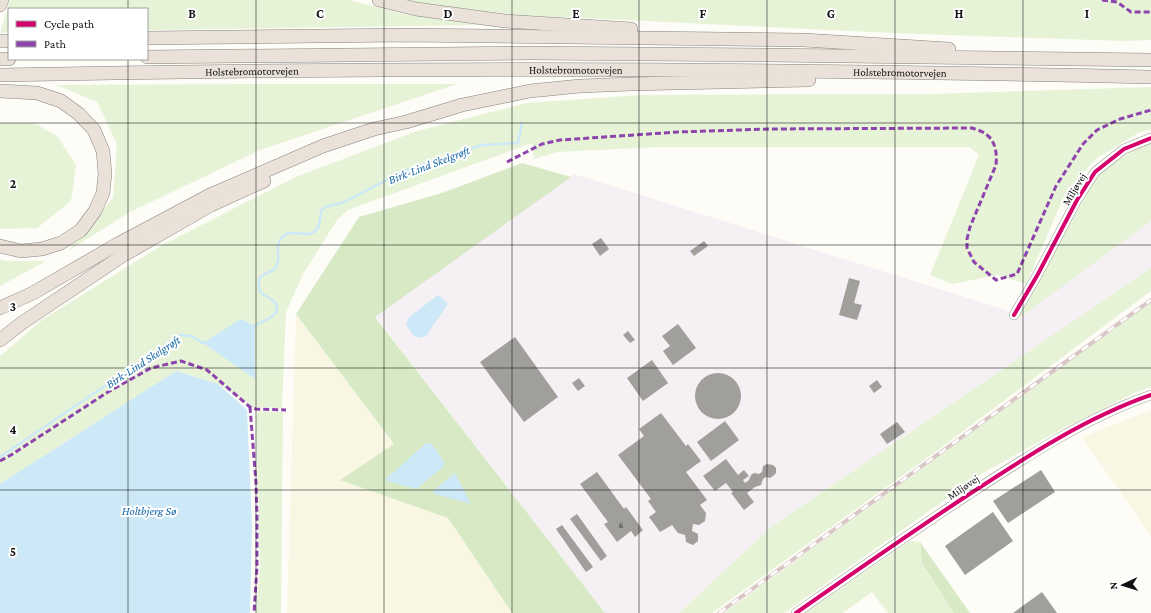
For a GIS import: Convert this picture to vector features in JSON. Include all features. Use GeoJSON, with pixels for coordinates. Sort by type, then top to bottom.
{"type":"FeatureCollection","features":[{"type":"Feature","properties":{"kind":"highway"},"geometry":{"type":"LineString","coordinates":[[0,5],[2,0]]}},
{"type":"Feature","properties":{"kind":"highway"},"geometry":{"type":"LineString","coordinates":[[379,0],[416,10],[505,21],[768,39]]}},
{"type":"Feature","properties":{"kind":"highway"},"geometry":{"type":"LineString","coordinates":[[148,38],[404,35],[768,39],[960,49],[1088,59]]}},
{"type":"Feature","properties":{"kind":"highway","name":"Holstebromotorvejen"},"geometry":{"type":"LineString","coordinates":[[148,57],[531,53],[760,54],[1151,60]]}},
{"type":"Feature","properties":{"kind":"highway","name":"Holstebromotorvejen"},"geometry":{"type":"LineString","coordinates":[[4,75],[305,71],[631,70],[1024,74],[1151,77]]}},
{"type":"Feature","properties":{"kind":"highway"},"geometry":{"type":"LineString","coordinates":[[0,308],[33,293],[116,245],[210,195],[323,146],[374,129],[406,122],[462,105],[530,91],[580,86],[639,83],[997,78],[1024,74]]}},
{"type":"Feature","properties":{"kind":"highway"},"geometry":{"type":"LineString","coordinates":[[0,91],[37,93],[61,101],[79,114],[94,130],[103,151],[105,174],[103,193],[95,211],[81,230],[61,242],[42,249],[21,251],[0,246]]}},
{"type":"Feature","properties":{"kind":"highway"},"geometry":{"type":"LineString","coordinates":[[0,340],[22,323],[122,256],[211,205],[328,151],[406,122]]}},
{"type":"Feature","properties":{"kind":"street","name":"Miljøvej"},"geometry":{"type":"LineString","coordinates":[[1014,315],[1038,274],[1077,200],[1095,172],[1124,149],[1151,138]]}},
{"type":"Feature","properties":{"kind":"street","name":"Miljøvej"},"geometry":{"type":"LineString","coordinates":[[796,613],[1025,457],[1066,434],[1131,402],[1151,395]]}},
{"type":"Feature","properties":{"kind":"shaded area"},"geometry":{"type":"Polygon","coordinates":[[[574,174],[1006,310],[1018,318],[1151,221],[1151,268],[771,527],[679,613],[605,613],[375,316],[574,174]]]}},
{"type":"Feature","properties":{"kind":"shaded area"},"geometry":{"type":"Polygon","coordinates":[[[296,314],[394,445],[341,480],[448,518],[512,613],[287,613],[296,314]]]}},
{"type":"Feature","properties":{"kind":"shaded area"},"geometry":{"type":"Polygon","coordinates":[[[1151,410],[1151,536],[1082,437],[1151,410]]]}},
{"type":"Feature","properties":{"kind":"green space"},"geometry":{"type":"Polygon","coordinates":[[[10,0],[350,0],[403,14],[481,25],[148,30],[148,8],[8,8],[8,32],[0,33],[10,0]]]}},
{"type":"Feature","properties":{"kind":"green space"},"geometry":{"type":"Polygon","coordinates":[[[405,0],[1151,0],[1151,40],[1122,41],[892,33],[519,15],[414,3],[405,0]]]}},
{"type":"Feature","properties":{"kind":"green space"},"geometry":{"type":"Polygon","coordinates":[[[457,84],[260,150],[128,213],[68,251],[113,198],[117,144],[97,102],[56,85],[457,84]]]}},
{"type":"Feature","properties":{"kind":"green space"},"geometry":{"type":"Polygon","coordinates":[[[1151,87],[1151,130],[1140,132],[1096,159],[1067,190],[1026,284],[998,275],[952,284],[930,275],[979,155],[969,147],[659,147],[557,152],[534,159],[532,143],[348,210],[337,220],[303,274],[286,312],[282,408],[253,407],[218,384],[176,371],[0,484],[0,356],[42,320],[162,245],[296,177],[417,131],[527,103],[641,95],[931,94],[1151,87]]]}},
{"type":"Feature","properties":{"kind":"green space"},"geometry":{"type":"Polygon","coordinates":[[[0,123],[34,123],[57,136],[76,165],[71,201],[37,228],[0,229],[0,123]]]}},
{"type":"Feature","properties":{"kind":"green space"},"geometry":{"type":"Polygon","coordinates":[[[1151,144],[1151,221],[1018,319],[1100,170],[1142,146],[1151,144]]]}},
{"type":"Feature","properties":{"kind":"green space"},"geometry":{"type":"Polygon","coordinates":[[[522,163],[571,177],[375,317],[605,613],[512,613],[448,518],[340,480],[394,444],[296,314],[359,217],[445,192],[522,163]]]}},
{"type":"Feature","properties":{"kind":"green space"},"geometry":{"type":"Polygon","coordinates":[[[0,259],[4,261],[46,261],[0,286],[0,259]]]}},
{"type":"Feature","properties":{"kind":"green space"},"geometry":{"type":"Polygon","coordinates":[[[1151,268],[1151,291],[938,450],[712,613],[679,613],[771,527],[1151,268]]]}},
{"type":"Feature","properties":{"kind":"green space"},"geometry":{"type":"Polygon","coordinates":[[[1151,301],[1151,387],[1134,393],[1062,429],[983,473],[784,613],[724,613],[1151,301]]]}},
{"type":"Feature","properties":{"kind":"green space"},"geometry":{"type":"Polygon","coordinates":[[[258,411],[283,412],[281,613],[256,613],[260,567],[256,418],[258,411]]]}},
{"type":"Feature","properties":{"kind":"green space"},"geometry":{"type":"Polygon","coordinates":[[[910,541],[920,542],[922,565],[954,613],[888,613],[872,592],[843,613],[805,613],[910,541]]]}},
{"type":"Feature","properties":{"kind":"green space"},"geometry":{"type":"Polygon","coordinates":[[[920,542],[970,613],[954,613],[922,564],[920,542]]]}},
{"type":"Feature","properties":{"kind":"water"},"geometry":{"type":"Polygon","coordinates":[[[438,295],[448,304],[426,336],[421,338],[414,336],[406,325],[408,318],[438,295]]]}},
{"type":"Feature","properties":{"kind":"water"},"geometry":{"type":"Polygon","coordinates":[[[241,319],[255,326],[255,379],[203,343],[241,319]]]}},
{"type":"Feature","properties":{"kind":"water","name":"Holtbjerg Sø"},"geometry":{"type":"Polygon","coordinates":[[[176,371],[218,384],[247,410],[252,526],[250,613],[0,613],[0,484],[176,371]]]}},
{"type":"Feature","properties":{"kind":"water"},"geometry":{"type":"Polygon","coordinates":[[[431,443],[444,461],[444,466],[416,489],[385,480],[425,444],[431,443]]]}},
{"type":"Feature","properties":{"kind":"water"},"geometry":{"type":"Polygon","coordinates":[[[455,473],[471,504],[435,494],[433,491],[455,473]]]}},
{"type":"Feature","properties":{"kind":"building"},"geometry":{"type":"Polygon","coordinates":[[[601,238],[609,249],[600,256],[592,244],[601,238]]]}},
{"type":"Feature","properties":{"kind":"building"},"geometry":{"type":"Polygon","coordinates":[[[704,241],[708,246],[694,256],[690,251],[704,241]]]}},
{"type":"Feature","properties":{"kind":"building"},"geometry":{"type":"Polygon","coordinates":[[[849,278],[860,281],[854,303],[862,305],[857,320],[839,315],[849,278]]]}},
{"type":"Feature","properties":{"kind":"building"},"geometry":{"type":"Polygon","coordinates":[[[678,324],[696,348],[673,365],[663,351],[670,346],[662,336],[678,324]]]}},
{"type":"Feature","properties":{"kind":"building"},"geometry":{"type":"Polygon","coordinates":[[[628,331],[635,340],[630,343],[623,335],[628,331]]]}},
{"type":"Feature","properties":{"kind":"building"},"geometry":{"type":"Polygon","coordinates":[[[515,337],[558,397],[524,422],[480,362],[515,337]]]}},
{"type":"Feature","properties":{"kind":"building"},"geometry":{"type":"Polygon","coordinates":[[[652,360],[668,383],[643,401],[627,378],[652,360]]]}},
{"type":"Feature","properties":{"kind":"building"},"geometry":{"type":"Polygon","coordinates":[[[718,373],[731,377],[737,383],[741,396],[737,409],[731,415],[718,419],[705,415],[699,409],[695,396],[699,383],[705,377],[718,373]]]}},
{"type":"Feature","properties":{"kind":"building"},"geometry":{"type":"Polygon","coordinates":[[[579,378],[585,386],[578,391],[572,383],[579,378]]]}},
{"type":"Feature","properties":{"kind":"building"},"geometry":{"type":"Polygon","coordinates":[[[877,380],[882,387],[874,393],[869,386],[877,380]]]}},
{"type":"Feature","properties":{"kind":"building"},"geometry":{"type":"Polygon","coordinates":[[[661,413],[686,446],[688,444],[701,461],[686,472],[707,500],[700,505],[706,513],[705,521],[699,525],[693,524],[692,531],[698,534],[698,541],[693,545],[686,542],[685,535],[678,533],[672,525],[660,532],[649,517],[656,512],[648,501],[651,499],[618,455],[644,436],[639,429],[661,413]]]}},
{"type":"Feature","properties":{"kind":"building"},"geometry":{"type":"Polygon","coordinates":[[[725,421],[739,440],[711,461],[697,442],[725,421]]]}},
{"type":"Feature","properties":{"kind":"building"},"geometry":{"type":"Polygon","coordinates":[[[897,422],[905,432],[887,444],[880,434],[897,422]]]}},
{"type":"Feature","properties":{"kind":"building"},"geometry":{"type":"Polygon","coordinates":[[[726,459],[738,475],[744,470],[749,476],[743,480],[745,483],[749,480],[752,474],[759,474],[762,472],[763,466],[767,464],[773,465],[776,468],[776,473],[773,476],[770,478],[766,477],[763,479],[761,485],[755,487],[747,493],[754,502],[744,510],[731,493],[733,492],[726,483],[715,491],[703,476],[726,459]]]}},
{"type":"Feature","properties":{"kind":"building"},"geometry":{"type":"Polygon","coordinates":[[[1041,470],[1055,492],[1008,523],[993,501],[1041,470]]]}},
{"type":"Feature","properties":{"kind":"building"},"geometry":{"type":"Polygon","coordinates":[[[597,472],[624,509],[626,507],[643,530],[635,537],[631,531],[617,542],[604,524],[608,522],[580,484],[597,472]]]}},
{"type":"Feature","properties":{"kind":"building"},"geometry":{"type":"Polygon","coordinates":[[[993,512],[1013,541],[965,575],[945,546],[993,512]]]}},
{"type":"Feature","properties":{"kind":"building"},"geometry":{"type":"Polygon","coordinates":[[[577,514],[607,556],[601,561],[570,519],[577,514]]]}},
{"type":"Feature","properties":{"kind":"building"},"geometry":{"type":"Polygon","coordinates":[[[562,525],[593,567],[586,572],[556,529],[562,525]]]}},
{"type":"Feature","properties":{"kind":"building"},"geometry":{"type":"Polygon","coordinates":[[[1042,592],[1057,613],[1013,613],[1042,592]]]}},
{"type":"Feature","properties":{"kind":"waterway","name":"Birk-Lind Skelgrøft"},"geometry":{"type":"LineString","coordinates":[[252,327],[270,318],[276,313],[277,307],[275,302],[260,292],[259,279],[263,275],[275,269],[278,263],[279,243],[285,235],[288,233],[307,234],[315,232],[318,226],[321,211],[325,207],[342,203],[404,171],[482,145],[518,143],[522,123]]}},
{"type":"Feature","properties":{"kind":"waterway","name":"Birk-Lind Skelgrøft"},"geometry":{"type":"LineString","coordinates":[[0,457],[180,335],[191,336],[203,343],[205,342]]}},
{"type":"Feature","properties":{"kind":"railway"},"geometry":{"type":"LineString","coordinates":[[719,613],[1151,300]]}},
{"type":"Feature","properties":{"kind":"marked path"},"geometry":{"type":"LineString","coordinates":[[1102,0],[1117,2],[1131,12],[1151,12]]}},
{"type":"Feature","properties":{"kind":"marked path"},"geometry":{"type":"LineString","coordinates":[[507,162],[542,144],[560,140],[678,132],[769,129],[972,128],[984,132],[992,141],[996,153],[996,165],[970,227],[967,239],[967,248],[974,262],[996,280],[1017,274],[1056,186],[1083,144],[1097,130],[1120,119],[1151,110]]}},
{"type":"Feature","properties":{"kind":"marked path"},"geometry":{"type":"LineString","coordinates":[[0,461],[108,392],[151,368],[181,361],[207,370],[250,407],[256,409],[286,410]]}},
{"type":"Feature","properties":{"kind":"marked path"},"geometry":{"type":"LineString","coordinates":[[250,407],[257,517],[257,567],[254,613]]}},
{"type":"Feature","properties":{"kind":"cycle path"},"geometry":{"type":"LineString","coordinates":[[1014,315],[1038,274],[1077,200],[1095,172],[1124,149],[1151,138]]}},
{"type":"Feature","properties":{"kind":"cycle path"},"geometry":{"type":"LineString","coordinates":[[796,613],[925,524],[1056,439],[1103,415],[1151,395]]}}]}
